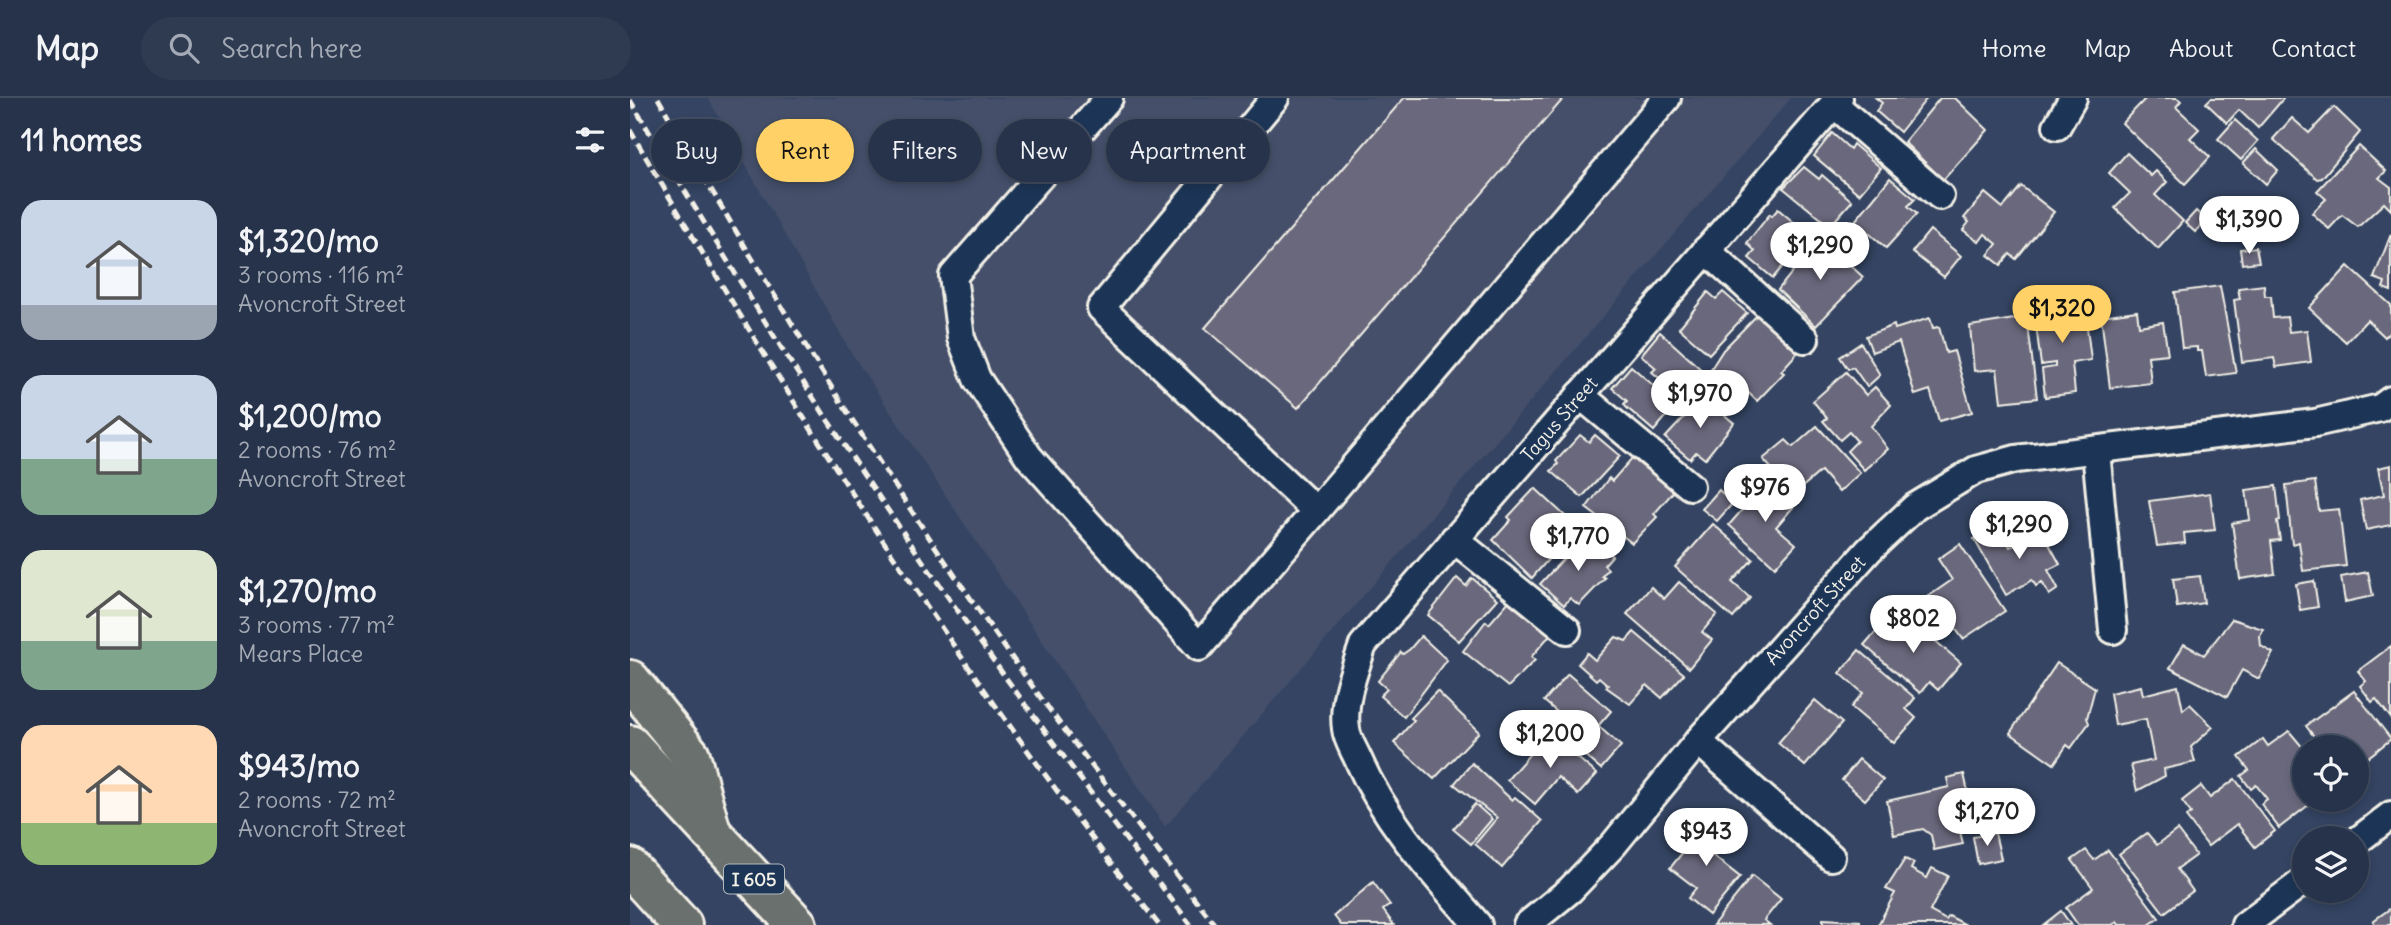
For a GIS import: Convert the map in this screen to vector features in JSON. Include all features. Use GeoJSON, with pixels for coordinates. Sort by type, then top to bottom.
{"type":"FeatureCollection","features":[{"type":"Feature","properties":{"kind":"highway"},"geometry":{"type":"LineString","coordinates":[[630,680],[690,755],[711,834]]}},
{"type":"Feature","properties":{"kind":"highway","name":"I 605"},"geometry":{"type":"LineString","coordinates":[[630,745],[797,925]]}},
{"type":"Feature","properties":{"kind":"highway"},"geometry":{"type":"LineString","coordinates":[[630,868],[682,925]]}},
{"type":"Feature","properties":{"kind":"street"},"geometry":{"type":"LineString","coordinates":[[1108,98],[953,276],[961,338],[977,379],[1029,457],[1199,647],[1667,98]]}},
{"type":"Feature","properties":{"kind":"street"},"geometry":{"type":"LineString","coordinates":[[1275,98],[1101,308],[1316,511]]}},
{"type":"Feature","properties":{"kind":"street"},"geometry":{"type":"LineString","coordinates":[[2057,126],[2073,98]]}},
{"type":"Feature","properties":{"kind":"street"},"geometry":{"type":"LineString","coordinates":[[1836,101],[1940,196]]}},
{"type":"Feature","properties":{"kind":"street","name":"Tagus Street"},"geometry":{"type":"LineString","coordinates":[[1478,925],[1399,833],[1367,780],[1346,731],[1346,709],[1363,645],[1836,101]]}},
{"type":"Feature","properties":{"kind":"street"},"geometry":{"type":"LineString","coordinates":[[1706,250],[1805,339]]}},
{"type":"Feature","properties":{"kind":"street"},"geometry":{"type":"LineString","coordinates":[[1580,395],[1690,486]]}},
{"type":"Feature","properties":{"kind":"street","name":"Avoncroft Street"},"geometry":{"type":"LineString","coordinates":[[1527,925],[1570,890],[1614,844],[1698,741],[1869,550],[1916,507],[1976,470],[2016,459],[2315,423],[2380,408],[2391,400]]}},
{"type":"Feature","properties":{"kind":"street"},"geometry":{"type":"LineString","coordinates":[[2095,451],[2113,630]]}},
{"type":"Feature","properties":{"kind":"street"},"geometry":{"type":"LineString","coordinates":[[1454,539],[1567,630]]}},
{"type":"Feature","properties":{"kind":"street"},"geometry":{"type":"LineString","coordinates":[[1698,741],[1832,857]]}},
{"type":"Feature","properties":{"kind":"street"},"geometry":{"type":"LineString","coordinates":[[2369,832],[2391,815]]}},
{"type":"Feature","properties":{"kind":"street"},"geometry":{"type":"LineString","coordinates":[[2245,925],[2292,890]]}},
{"type":"Feature","properties":{"kind":"shaded area"},"geometry":{"type":"Polygon","coordinates":[[[708,98],[1791,98],[1165,827],[850,351],[742,159],[742,119],[720,119],[708,98]]]}},
{"type":"Feature","properties":{"kind":"building"},"geometry":{"type":"Polygon","coordinates":[[[1404,98],[1564,98],[1298,408],[1205,328],[1404,98]]]}},
{"type":"Feature","properties":{"kind":"building"},"geometry":{"type":"Polygon","coordinates":[[[1876,98],[1927,98],[1900,132],[1876,111],[1882,103],[1876,98]]]}},
{"type":"Feature","properties":{"kind":"building"},"geometry":{"type":"Polygon","coordinates":[[[1940,98],[1955,98],[1988,130],[1943,180],[1904,142],[1940,98]]]}},
{"type":"Feature","properties":{"kind":"building"},"geometry":{"type":"Polygon","coordinates":[[[2146,98],[2177,98],[2181,101],[2176,107],[2199,129],[2190,138],[2210,157],[2185,184],[2122,123],[2146,98]]]}},
{"type":"Feature","properties":{"kind":"building"},"geometry":{"type":"Polygon","coordinates":[[[2211,98],[2283,99],[2258,128],[2239,110],[2227,123],[2206,103],[2211,98]]]}},
{"type":"Feature","properties":{"kind":"building"},"geometry":{"type":"Polygon","coordinates":[[[2334,107],[2360,132],[2322,178],[2317,179],[2273,139],[2292,118],[2309,133],[2334,107]]]}},
{"type":"Feature","properties":{"kind":"building"},"geometry":{"type":"Polygon","coordinates":[[[2235,120],[2258,141],[2241,160],[2218,139],[2235,120]]]}},
{"type":"Feature","properties":{"kind":"building"},"geometry":{"type":"Polygon","coordinates":[[[1832,133],[1850,149],[1853,144],[1881,168],[1859,194],[1814,156],[1832,133]]]}},
{"type":"Feature","properties":{"kind":"building"},"geometry":{"type":"Polygon","coordinates":[[[2359,146],[2386,171],[2379,178],[2391,187],[2391,210],[2384,203],[2358,227],[2342,215],[2329,229],[2312,213],[2326,199],[2317,191],[2359,146]]]}},
{"type":"Feature","properties":{"kind":"building"},"geometry":{"type":"Polygon","coordinates":[[[2256,149],[2278,170],[2266,184],[2243,163],[2256,149]]]}},
{"type":"Feature","properties":{"kind":"building"},"geometry":{"type":"Polygon","coordinates":[[[2127,153],[2151,176],[2156,171],[2167,182],[2155,195],[2183,221],[2158,249],[2115,208],[2130,193],[2109,173],[2127,153]]]}},
{"type":"Feature","properties":{"kind":"building"},"geometry":{"type":"Polygon","coordinates":[[[1804,167],[1819,179],[1822,175],[1852,201],[1830,226],[1783,188],[1804,167]]]}},
{"type":"Feature","properties":{"kind":"building"},"geometry":{"type":"Polygon","coordinates":[[[1890,178],[1915,199],[1908,206],[1917,214],[1886,248],[1855,221],[1890,178]]]}},
{"type":"Feature","properties":{"kind":"building"},"geometry":{"type":"Polygon","coordinates":[[[2021,186],[2054,212],[2016,259],[2010,254],[2001,265],[1988,255],[1997,244],[1985,234],[1979,242],[1963,230],[1969,222],[1964,218],[1985,193],[2003,208],[2021,186]]]}},
{"type":"Feature","properties":{"kind":"building"},"geometry":{"type":"Polygon","coordinates":[[[1778,209],[1809,235],[1773,278],[1749,258],[1755,251],[1747,243],[1770,214],[1772,216],[1778,209]]]}},
{"type":"Feature","properties":{"kind":"building"},"geometry":{"type":"Polygon","coordinates":[[[2196,211],[2206,220],[2195,232],[2185,223],[2196,211]]]}},
{"type":"Feature","properties":{"kind":"building"},"geometry":{"type":"Polygon","coordinates":[[[1930,230],[1961,256],[1944,277],[1912,252],[1930,230]]]}},
{"type":"Feature","properties":{"kind":"building"},"geometry":{"type":"Polygon","coordinates":[[[2391,234],[2391,291],[2383,288],[2385,282],[2374,278],[2391,234]]]}},
{"type":"Feature","properties":{"kind":"building"},"geometry":{"type":"Polygon","coordinates":[[[1820,237],[1863,277],[1816,326],[1778,290],[1820,237]]]}},
{"type":"Feature","properties":{"kind":"building"},"geometry":{"type":"Polygon","coordinates":[[[2256,247],[2259,262],[2242,264],[2240,249],[2256,247]]]}},
{"type":"Feature","properties":{"kind":"building"},"geometry":{"type":"Polygon","coordinates":[[[2348,266],[2391,305],[2391,331],[2385,337],[2367,320],[2346,342],[2309,308],[2348,266]]]}},
{"type":"Feature","properties":{"kind":"building"},"geometry":{"type":"Polygon","coordinates":[[[2264,285],[2265,296],[2271,296],[2273,318],[2287,317],[2289,332],[2307,330],[2311,362],[2276,367],[2274,358],[2242,362],[2234,300],[2240,299],[2238,288],[2264,285]]]}},
{"type":"Feature","properties":{"kind":"building"},"geometry":{"type":"Polygon","coordinates":[[[2220,286],[2236,373],[2206,377],[2202,351],[2197,351],[2197,347],[2182,348],[2175,292],[2220,286]]]}},
{"type":"Feature","properties":{"kind":"building"},"geometry":{"type":"Polygon","coordinates":[[[1708,292],[1716,299],[1723,292],[1747,313],[1709,354],[1679,328],[1708,292]]]}},
{"type":"Feature","properties":{"kind":"building"},"geometry":{"type":"Polygon","coordinates":[[[2084,303],[2091,360],[2072,363],[2075,393],[2045,397],[2042,369],[2055,367],[2055,363],[2041,365],[2034,309],[2084,303]]]}},
{"type":"Feature","properties":{"kind":"building"},"geometry":{"type":"Polygon","coordinates":[[[1765,307],[1806,343],[1781,371],[1784,373],[1757,401],[1738,383],[1733,382],[1725,391],[1707,375],[1723,350],[1765,307]]]}},
{"type":"Feature","properties":{"kind":"building"},"geometry":{"type":"Polygon","coordinates":[[[2137,311],[2139,326],[2163,322],[2168,354],[2148,356],[2151,383],[2110,388],[2101,316],[2137,311]]]}},
{"type":"Feature","properties":{"kind":"building"},"geometry":{"type":"Polygon","coordinates":[[[2027,317],[2037,398],[2001,402],[1997,369],[1974,371],[1970,326],[2027,317]]]}},
{"type":"Feature","properties":{"kind":"building"},"geometry":{"type":"Polygon","coordinates":[[[1930,318],[1933,328],[1939,327],[1946,353],[1954,351],[1972,412],[1939,421],[1930,390],[1915,395],[1899,342],[1872,352],[1866,336],[1894,325],[1895,329],[1930,318]]]}},
{"type":"Feature","properties":{"kind":"building"},"geometry":{"type":"Polygon","coordinates":[[[1660,332],[1704,372],[1682,397],[1652,372],[1656,368],[1641,355],[1660,332]]]}},
{"type":"Feature","properties":{"kind":"building"},"geometry":{"type":"Polygon","coordinates":[[[1861,343],[1880,375],[1867,387],[1853,367],[1848,369],[1840,357],[1861,343]]]}},
{"type":"Feature","properties":{"kind":"building"},"geometry":{"type":"Polygon","coordinates":[[[1631,366],[1676,405],[1654,431],[1626,407],[1624,404],[1627,401],[1612,388],[1631,366]]]}},
{"type":"Feature","properties":{"kind":"building"},"geometry":{"type":"Polygon","coordinates":[[[1846,372],[1866,395],[1875,387],[1891,405],[1871,426],[1888,449],[1864,470],[1847,451],[1857,441],[1849,432],[1840,440],[1823,421],[1827,418],[1813,401],[1846,372]]]}},
{"type":"Feature","properties":{"kind":"building"},"geometry":{"type":"Polygon","coordinates":[[[1703,397],[1734,423],[1705,459],[1696,452],[1690,459],[1665,438],[1703,397]]]}},
{"type":"Feature","properties":{"kind":"building"},"geometry":{"type":"Polygon","coordinates":[[[1817,426],[1860,473],[1839,492],[1821,471],[1794,494],[1763,459],[1786,440],[1793,447],[1817,426]]]}},
{"type":"Feature","properties":{"kind":"building"},"geometry":{"type":"Polygon","coordinates":[[[1580,435],[1589,442],[1595,435],[1620,456],[1582,497],[1551,471],[1558,464],[1556,461],[1580,435]]]}},
{"type":"Feature","properties":{"kind":"building"},"geometry":{"type":"Polygon","coordinates":[[[1632,458],[1674,491],[1654,514],[1657,517],[1632,543],[1586,508],[1609,478],[1612,481],[1632,458]]]}},
{"type":"Feature","properties":{"kind":"building"},"geometry":{"type":"Polygon","coordinates":[[[2391,465],[2391,525],[2366,530],[2360,500],[2384,495],[2378,468],[2391,465]]]}},
{"type":"Feature","properties":{"kind":"building"},"geometry":{"type":"Polygon","coordinates":[[[2315,481],[2319,511],[2339,509],[2346,566],[2303,571],[2299,542],[2292,544],[2286,485],[2315,481]]]}},
{"type":"Feature","properties":{"kind":"building"},"geometry":{"type":"Polygon","coordinates":[[[1766,482],[1794,506],[1776,527],[1796,544],[1775,567],[1729,525],[1766,482]]]}},
{"type":"Feature","properties":{"kind":"building"},"geometry":{"type":"Polygon","coordinates":[[[2276,486],[2280,540],[2271,541],[2275,574],[2240,579],[2232,523],[2250,520],[2246,490],[2276,486]]]}},
{"type":"Feature","properties":{"kind":"building"},"geometry":{"type":"Polygon","coordinates":[[[1535,488],[1578,528],[1554,558],[1552,555],[1532,578],[1493,540],[1511,520],[1508,517],[1535,488]]]}},
{"type":"Feature","properties":{"kind":"building"},"geometry":{"type":"Polygon","coordinates":[[[1719,490],[1733,503],[1717,521],[1702,509],[1719,490]]]}},
{"type":"Feature","properties":{"kind":"building"},"geometry":{"type":"Polygon","coordinates":[[[2210,493],[2215,530],[2184,533],[2185,543],[2157,546],[2149,501],[2210,493]]]}},
{"type":"Feature","properties":{"kind":"building"},"geometry":{"type":"Polygon","coordinates":[[[1713,524],[1753,559],[1732,582],[1750,598],[1733,618],[1675,567],[1713,524]]]}},
{"type":"Feature","properties":{"kind":"building"},"geometry":{"type":"Polygon","coordinates":[[[1999,526],[2010,547],[2043,533],[2060,564],[2048,570],[2058,589],[2049,595],[2042,582],[2036,586],[2032,580],[2006,595],[1974,539],[1999,526]]]}},
{"type":"Feature","properties":{"kind":"building"},"geometry":{"type":"Polygon","coordinates":[[[1591,538],[1612,556],[1604,565],[1608,569],[1602,576],[1605,578],[1579,605],[1570,598],[1564,605],[1540,584],[1578,543],[1584,548],[1591,538]]]}},
{"type":"Feature","properties":{"kind":"building"},"geometry":{"type":"Polygon","coordinates":[[[1960,544],[2005,611],[1963,639],[1952,624],[1947,628],[1926,598],[1952,580],[1938,559],[1960,544]]]}},
{"type":"Feature","properties":{"kind":"building"},"geometry":{"type":"Polygon","coordinates":[[[2368,572],[2373,596],[2345,602],[2341,577],[2368,572]]]}},
{"type":"Feature","properties":{"kind":"building"},"geometry":{"type":"Polygon","coordinates":[[[2200,576],[2204,603],[2177,607],[2173,579],[2200,576]]]}},
{"type":"Feature","properties":{"kind":"building"},"geometry":{"type":"Polygon","coordinates":[[[1457,578],[1466,586],[1472,578],[1497,599],[1459,641],[1428,615],[1457,578]]]}},
{"type":"Feature","properties":{"kind":"building"},"geometry":{"type":"Polygon","coordinates":[[[2314,581],[2318,607],[2300,610],[2296,584],[2314,581]]]}},
{"type":"Feature","properties":{"kind":"building"},"geometry":{"type":"Polygon","coordinates":[[[1679,582],[1717,614],[1702,632],[1712,640],[1689,668],[1627,614],[1651,587],[1664,599],[1679,582]]]}},
{"type":"Feature","properties":{"kind":"building"},"geometry":{"type":"Polygon","coordinates":[[[1509,601],[1551,634],[1531,657],[1535,660],[1508,687],[1463,651],[1486,621],[1489,624],[1509,601]]]}},
{"type":"Feature","properties":{"kind":"building"},"geometry":{"type":"Polygon","coordinates":[[[1910,619],[1961,663],[1938,690],[1929,682],[1920,693],[1864,645],[1886,620],[1899,631],[1910,619]]]}},
{"type":"Feature","properties":{"kind":"building"},"geometry":{"type":"Polygon","coordinates":[[[2232,619],[2263,629],[2260,636],[2261,646],[2273,653],[2259,679],[2242,670],[2227,697],[2170,668],[2184,644],[2204,655],[2232,619]]]}},
{"type":"Feature","properties":{"kind":"building"},"geometry":{"type":"Polygon","coordinates":[[[1634,632],[1684,674],[1662,698],[1647,685],[1630,704],[1606,687],[1608,685],[1599,677],[1596,680],[1578,664],[1587,653],[1595,660],[1616,637],[1626,641],[1634,632]]]}},
{"type":"Feature","properties":{"kind":"building"},"geometry":{"type":"Polygon","coordinates":[[[1421,636],[1447,660],[1404,717],[1380,696],[1387,689],[1378,681],[1401,652],[1403,654],[1410,649],[1421,636]]]}},
{"type":"Feature","properties":{"kind":"building"},"geometry":{"type":"Polygon","coordinates":[[[2391,646],[2391,718],[2376,699],[2372,702],[2360,686],[2366,681],[2358,671],[2391,646]]]}},
{"type":"Feature","properties":{"kind":"building"},"geometry":{"type":"Polygon","coordinates":[[[1859,650],[1915,698],[1906,709],[1916,718],[1894,743],[1851,707],[1863,693],[1840,673],[1859,650]]]}},
{"type":"Feature","properties":{"kind":"building"},"geometry":{"type":"Polygon","coordinates":[[[2057,663],[2095,688],[2087,718],[2089,723],[2071,748],[2067,745],[2054,764],[2010,733],[2057,663]]]}},
{"type":"Feature","properties":{"kind":"building"},"geometry":{"type":"Polygon","coordinates":[[[1568,674],[1611,711],[1598,726],[1621,746],[1601,769],[1555,730],[1564,718],[1544,701],[1568,674]]]}},
{"type":"Feature","properties":{"kind":"building"},"geometry":{"type":"Polygon","coordinates":[[[2141,686],[2143,695],[2178,686],[2183,710],[2190,704],[2213,727],[2191,747],[2195,762],[2164,769],[2165,776],[2137,791],[2131,765],[2154,760],[2146,719],[2115,725],[2110,693],[2141,686]]]}},
{"type":"Feature","properties":{"kind":"building"},"geometry":{"type":"Polygon","coordinates":[[[1437,691],[1479,732],[1434,779],[1394,743],[1414,720],[1411,718],[1437,691]]]}},
{"type":"Feature","properties":{"kind":"building"},"geometry":{"type":"Polygon","coordinates":[[[2354,691],[2391,739],[2369,756],[2369,735],[2313,735],[2306,726],[2354,691]]]}},
{"type":"Feature","properties":{"kind":"building"},"geometry":{"type":"Polygon","coordinates":[[[1815,700],[1842,723],[1805,766],[1778,743],[1815,700]]]}},
{"type":"Feature","properties":{"kind":"building"},"geometry":{"type":"Polygon","coordinates":[[[2289,731],[2292,735],[2292,812],[2300,812],[2279,828],[2261,804],[2267,799],[2256,785],[2251,789],[2241,776],[2249,770],[2239,757],[2263,739],[2268,746],[2289,731]]]}},
{"type":"Feature","properties":{"kind":"building"},"geometry":{"type":"Polygon","coordinates":[[[1548,733],[1597,774],[1578,795],[1558,777],[1535,804],[1507,780],[1548,733]]]}},
{"type":"Feature","properties":{"kind":"building"},"geometry":{"type":"Polygon","coordinates":[[[1859,759],[1883,780],[1865,800],[1842,780],[1859,759]]]}},
{"type":"Feature","properties":{"kind":"building"},"geometry":{"type":"Polygon","coordinates":[[[1472,763],[1512,800],[1515,797],[1542,821],[1502,868],[1475,844],[1497,818],[1454,784],[1472,763]]]}},
{"type":"Feature","properties":{"kind":"building"},"geometry":{"type":"Polygon","coordinates":[[[1964,774],[1973,814],[1957,818],[1963,844],[1934,850],[1931,835],[1923,829],[1894,835],[1887,801],[1949,787],[1947,778],[1964,774]]]}},
{"type":"Feature","properties":{"kind":"building"},"geometry":{"type":"Polygon","coordinates":[[[2235,779],[2275,831],[2255,847],[2237,824],[2208,846],[2186,817],[2191,813],[2182,801],[2201,786],[2210,798],[2235,779]]]}},
{"type":"Feature","properties":{"kind":"building"},"geometry":{"type":"Polygon","coordinates":[[[1475,804],[1492,819],[1471,844],[1453,829],[1475,804]]]}},
{"type":"Feature","properties":{"kind":"building"},"geometry":{"type":"Polygon","coordinates":[[[1711,817],[1730,833],[1712,855],[1740,877],[1709,915],[1688,898],[1696,888],[1670,868],[1711,817]]]}},
{"type":"Feature","properties":{"kind":"building"},"geometry":{"type":"Polygon","coordinates":[[[2177,830],[2196,855],[2177,869],[2193,891],[2164,913],[2119,854],[2147,833],[2157,845],[2177,830]]]}},
{"type":"Feature","properties":{"kind":"building"},"geometry":{"type":"Polygon","coordinates":[[[1995,833],[2001,859],[1978,864],[1973,837],[1995,833]]]}},
{"type":"Feature","properties":{"kind":"building"},"geometry":{"type":"Polygon","coordinates":[[[2086,850],[2094,860],[2108,850],[2159,918],[2149,925],[2119,925],[2117,922],[2112,925],[2078,925],[2066,908],[2093,888],[2072,860],[2086,850]]]}},
{"type":"Feature","properties":{"kind":"building"},"geometry":{"type":"Polygon","coordinates":[[[1905,859],[1914,863],[1911,869],[1927,878],[1932,868],[1948,876],[1930,911],[1946,920],[1949,916],[1966,925],[1878,925],[1895,893],[1886,889],[1905,859]]]}},
{"type":"Feature","properties":{"kind":"building"},"geometry":{"type":"Polygon","coordinates":[[[1752,876],[1781,899],[1764,920],[1770,925],[1713,925],[1752,876]]]}},
{"type":"Feature","properties":{"kind":"building"},"geometry":{"type":"Polygon","coordinates":[[[1373,882],[1390,905],[1383,910],[1394,925],[1341,925],[1334,916],[1373,882]]]}},
{"type":"Feature","properties":{"kind":"building"},"geometry":{"type":"Polygon","coordinates":[[[2391,908],[2391,925],[2376,925],[2373,921],[2391,908]]]}},
{"type":"Feature","properties":{"kind":"building"},"geometry":{"type":"Polygon","coordinates":[[[2061,911],[2071,925],[2043,925],[2061,911]]]}},
{"type":"Feature","properties":{"kind":"building"},"geometry":{"type":"Polygon","coordinates":[[[1823,919],[1860,921],[1859,925],[1823,925],[1823,919]]]}},
{"type":"Feature","properties":{"kind":"railway"},"geometry":{"type":"LineString","coordinates":[[658,98],[787,316],[877,459],[971,600],[1092,766],[1215,925]]}},
{"type":"Feature","properties":{"kind":"railway"},"geometry":{"type":"LineString","coordinates":[[630,100],[778,342],[909,541],[1028,708],[1191,925]]}},
{"type":"Feature","properties":{"kind":"railway"},"geometry":{"type":"LineString","coordinates":[[630,130],[752,335],[881,537],[1016,734],[1159,925]]}}]}
